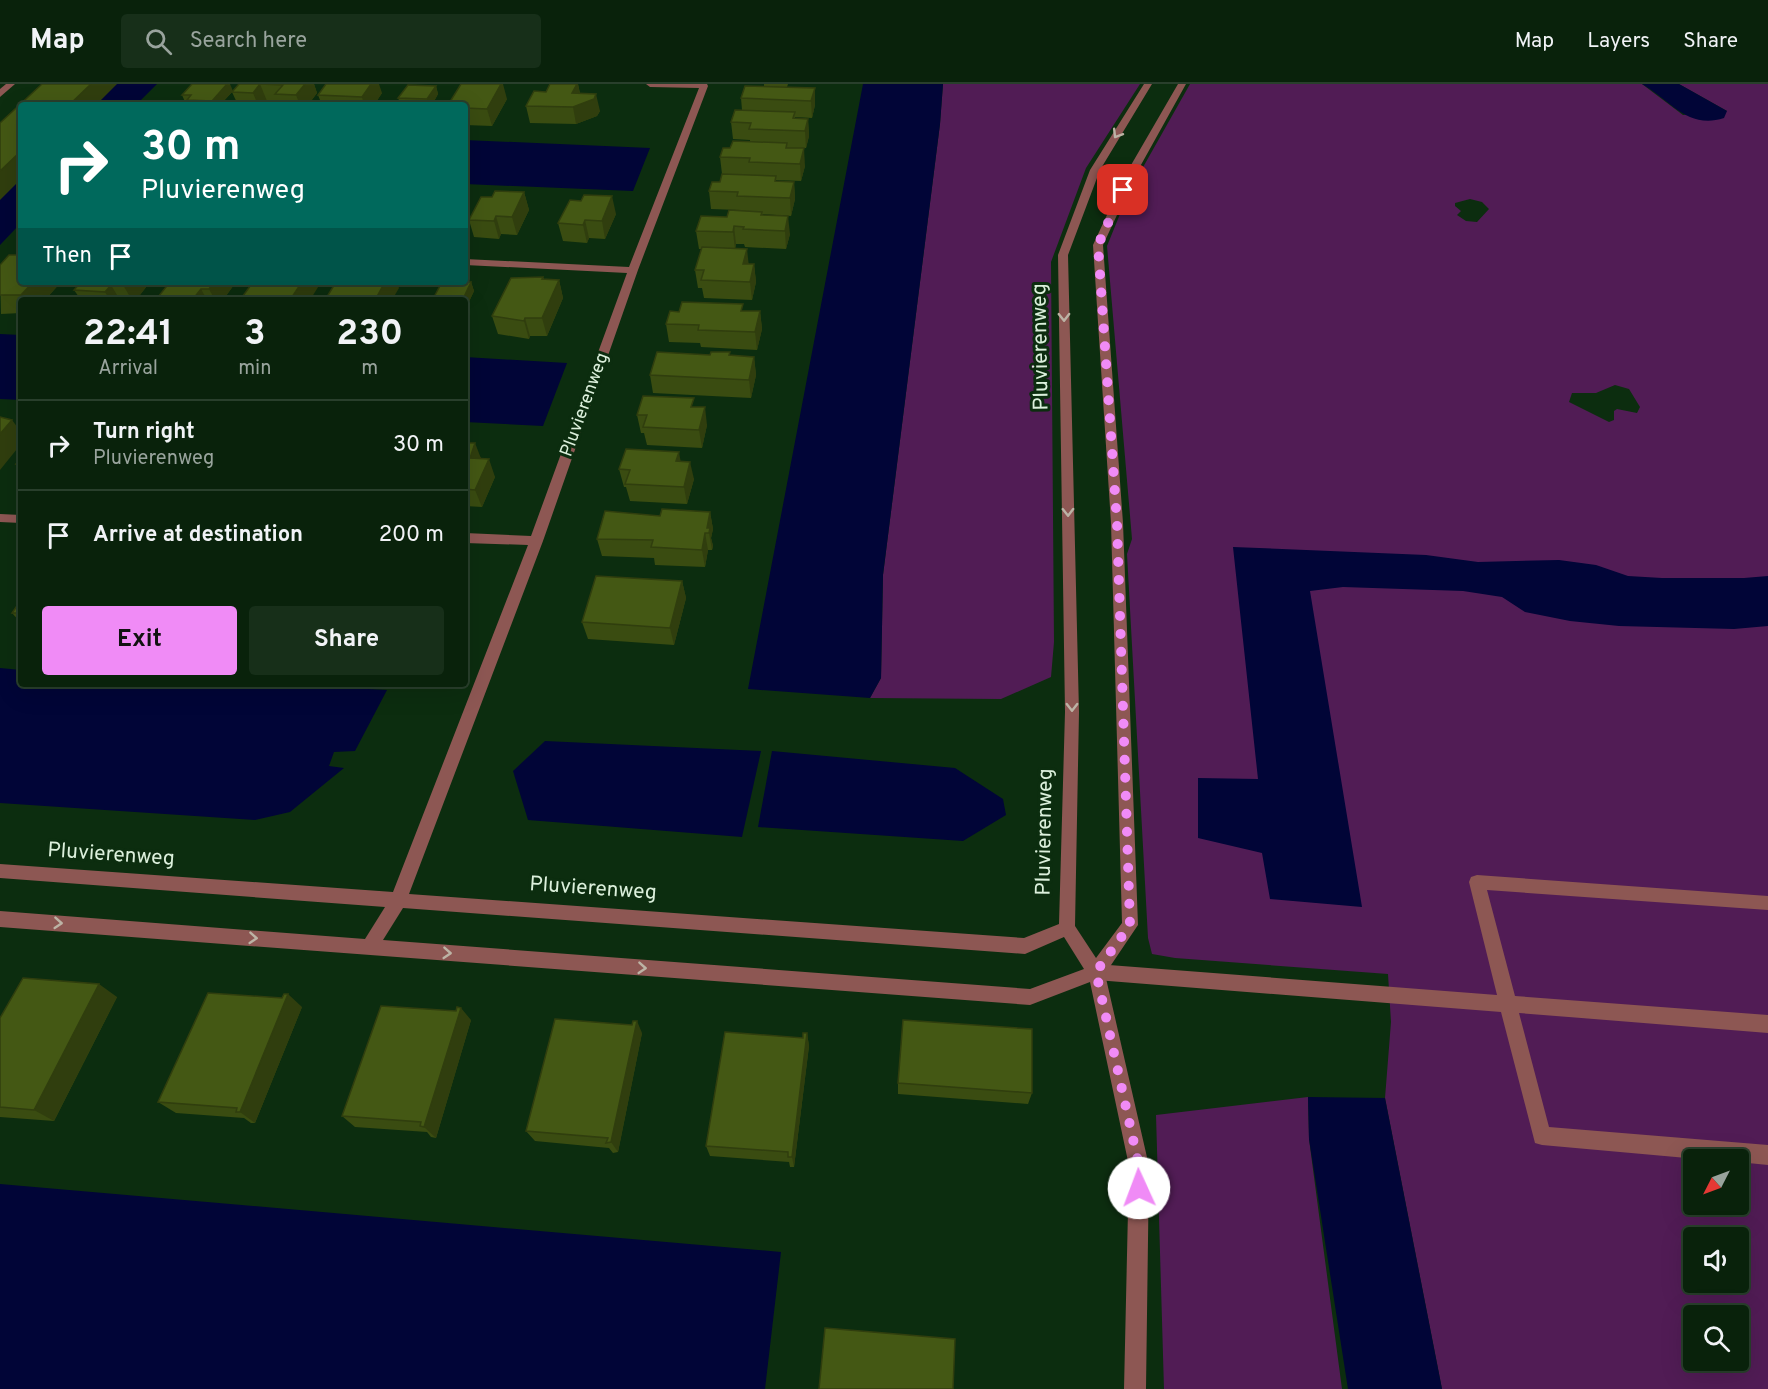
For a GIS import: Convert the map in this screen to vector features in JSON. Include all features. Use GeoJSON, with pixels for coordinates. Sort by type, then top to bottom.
{"type":"FeatureCollection","features":[{"type":"Feature","properties":{"kind":"street"},"geometry":{"type":"LineString","coordinates":[[0,94],[11,84]]}},
{"type":"Feature","properties":{"kind":"street","name":"Pluvierenweg"},"geometry":{"type":"LineString","coordinates":[[369,947],[399,899],[536,541],[633,270],[704,86],[650,84]]}},
{"type":"Feature","properties":{"kind":"street","name":"Pluvierenweg"},"geometry":{"type":"LineString","coordinates":[[0,871],[1025,946],[1067,928],[1072,712],[1063,255],[1095,170],[1148,84]]}},
{"type":"Feature","properties":{"kind":"street"},"geometry":{"type":"LineString","coordinates":[[1096,972],[1130,925],[1117,523],[1098,245],[1131,172],[1182,84]]}},
{"type":"Feature","properties":{"kind":"street"},"geometry":{"type":"LineString","coordinates":[[468,262],[633,270]]}},
{"type":"Feature","properties":{"kind":"street"},"geometry":{"type":"LineString","coordinates":[[0,518],[18,519]]}},
{"type":"Feature","properties":{"kind":"street"},"geometry":{"type":"LineString","coordinates":[[468,538],[536,541]]}},
{"type":"Feature","properties":{"kind":"street"},"geometry":{"type":"LineString","coordinates":[[1768,903],[1477,882],[1542,1136],[1768,1155]]}},
{"type":"Feature","properties":{"kind":"street"},"geometry":{"type":"LineString","coordinates":[[0,919],[1030,997],[1096,972],[1768,1024]]}},
{"type":"Feature","properties":{"kind":"street"},"geometry":{"type":"LineString","coordinates":[[1067,928],[1096,972],[1139,1166],[1135,1389]]}},
{"type":"Feature","properties":{"kind":"shaded area"},"geometry":{"type":"Polygon","coordinates":[[[70,84],[157,84],[139,102],[51,102],[70,84]]]}},
{"type":"Feature","properties":{"kind":"shaded area"},"geometry":{"type":"Polygon","coordinates":[[[863,84],[943,84],[940,124],[883,575],[881,678],[870,698],[748,689],[863,84]]]}},
{"type":"Feature","properties":{"kind":"shaded area"},"geometry":{"type":"Polygon","coordinates":[[[943,84],[1140,84],[1086,168],[1051,262],[1054,642],[1051,677],[1001,699],[870,698],[881,678],[883,575],[940,124],[943,84]]]}},
{"type":"Feature","properties":{"kind":"shaded area"},"geometry":{"type":"Polygon","coordinates":[[[1190,84],[1642,84],[1683,115],[1727,111],[1679,84],[1768,84],[1768,1389],[1442,1389],[1385,1098],[1391,1022],[1388,974],[1175,958],[1152,954],[1148,938],[1127,554],[1132,539],[1107,246],[1129,192],[1190,84]],[[1470,199],[1455,203],[1461,211],[1457,215],[1466,221],[1477,222],[1489,209],[1482,202],[1470,199]],[[1615,385],[1596,393],[1572,393],[1569,402],[1609,422],[1614,420],[1614,411],[1617,409],[1637,413],[1640,407],[1629,389],[1615,385]]]}},
{"type":"Feature","properties":{"kind":"shaded area"},"geometry":{"type":"Polygon","coordinates":[[[1642,84],[1679,84],[1727,111],[1724,118],[1711,121],[1690,117],[1642,84]]]}},
{"type":"Feature","properties":{"kind":"shaded area"},"geometry":{"type":"Polygon","coordinates":[[[18,133],[18,226],[0,245],[0,150],[18,133]]]}},
{"type":"Feature","properties":{"kind":"shaded area"},"geometry":{"type":"Polygon","coordinates":[[[468,140],[650,148],[633,191],[468,184],[468,140]]]}},
{"type":"Feature","properties":{"kind":"shaded area"},"geometry":{"type":"Polygon","coordinates":[[[0,334],[18,335],[18,400],[0,399],[0,334]]]}},
{"type":"Feature","properties":{"kind":"shaded area"},"geometry":{"type":"Polygon","coordinates":[[[468,357],[567,363],[543,426],[468,422],[468,357]]]}},
{"type":"Feature","properties":{"kind":"shaded area"},"geometry":{"type":"Polygon","coordinates":[[[1233,547],[1426,555],[1478,562],[1559,560],[1596,565],[1628,576],[1662,578],[1768,576],[1768,626],[1734,629],[1619,626],[1570,621],[1525,612],[1502,597],[1463,591],[1343,587],[1310,591],[1362,907],[1270,899],[1262,853],[1198,838],[1198,778],[1258,779],[1233,547]]]}},
{"type":"Feature","properties":{"kind":"shaded area"},"geometry":{"type":"Polygon","coordinates":[[[0,668],[18,670],[18,687],[330,687],[387,690],[355,751],[334,752],[329,766],[344,768],[290,812],[255,820],[0,803],[0,668]]]}},
{"type":"Feature","properties":{"kind":"shaded area"},"geometry":{"type":"Polygon","coordinates":[[[545,741],[761,751],[742,837],[528,820],[513,771],[545,741]]]}},
{"type":"Feature","properties":{"kind":"shaded area"},"geometry":{"type":"Polygon","coordinates":[[[772,751],[955,768],[1003,799],[1006,815],[963,841],[758,827],[772,751]]]}},
{"type":"Feature","properties":{"kind":"shaded area"},"geometry":{"type":"Polygon","coordinates":[[[1308,1097],[1309,1139],[1342,1389],[1164,1389],[1156,1115],[1308,1097]]]}},
{"type":"Feature","properties":{"kind":"shaded area"},"geometry":{"type":"Polygon","coordinates":[[[1308,1097],[1385,1098],[1442,1389],[1348,1389],[1309,1139],[1308,1097]]]}},
{"type":"Feature","properties":{"kind":"shaded area"},"geometry":{"type":"Polygon","coordinates":[[[0,1184],[781,1252],[765,1389],[0,1389],[0,1184]]]}},
{"type":"Feature","properties":{"kind":"building"},"geometry":{"type":"Polygon","coordinates":[[[42,84],[91,84],[72,102],[23,102],[42,84]]]}},
{"type":"Feature","properties":{"kind":"building"},"geometry":{"type":"Polygon","coordinates":[[[192,84],[227,84],[212,101],[187,100],[191,95],[182,95],[192,84]]]}},
{"type":"Feature","properties":{"kind":"building"},"geometry":{"type":"Polygon","coordinates":[[[239,84],[260,84],[253,93],[232,92],[239,84]]]}},
{"type":"Feature","properties":{"kind":"building"},"geometry":{"type":"Polygon","coordinates":[[[260,84],[305,84],[296,95],[275,94],[283,85],[260,84]]]}},
{"type":"Feature","properties":{"kind":"building"},"geometry":{"type":"Polygon","coordinates":[[[326,84],[371,84],[362,97],[318,95],[326,84]]]}},
{"type":"Feature","properties":{"kind":"building"},"geometry":{"type":"Polygon","coordinates":[[[461,84],[501,84],[487,109],[468,108],[468,102],[450,102],[461,84]]]}},
{"type":"Feature","properties":{"kind":"building"},"geometry":{"type":"Polygon","coordinates":[[[550,84],[577,84],[572,93],[596,94],[594,99],[573,107],[526,106],[534,91],[546,92],[550,84]]]}},
{"type":"Feature","properties":{"kind":"building"},"geometry":{"type":"Polygon","coordinates":[[[408,85],[436,86],[427,99],[398,98],[408,85]]]}},
{"type":"Feature","properties":{"kind":"building"},"geometry":{"type":"Polygon","coordinates":[[[745,86],[815,88],[811,101],[741,98],[745,86]]]}},
{"type":"Feature","properties":{"kind":"building"},"geometry":{"type":"Polygon","coordinates":[[[18,106],[18,154],[0,171],[0,123],[18,106]]]}},
{"type":"Feature","properties":{"kind":"building"},"geometry":{"type":"Polygon","coordinates":[[[735,110],[795,112],[793,118],[808,119],[805,131],[749,129],[751,123],[731,122],[735,110]]]}},
{"type":"Feature","properties":{"kind":"building"},"geometry":{"type":"Polygon","coordinates":[[[733,141],[787,143],[786,148],[804,148],[800,164],[749,162],[750,158],[720,157],[723,148],[730,148],[733,141]]]}},
{"type":"Feature","properties":{"kind":"building"},"geometry":{"type":"Polygon","coordinates":[[[722,174],[776,176],[775,181],[794,182],[790,198],[737,196],[738,192],[709,191],[712,182],[720,182],[722,174]]]}},
{"type":"Feature","properties":{"kind":"building"},"geometry":{"type":"Polygon","coordinates":[[[495,191],[524,192],[512,217],[496,216],[494,221],[469,220],[481,197],[492,197],[495,191]]]}},
{"type":"Feature","properties":{"kind":"building"},"geometry":{"type":"Polygon","coordinates":[[[584,195],[612,196],[602,221],[585,220],[583,225],[558,223],[570,200],[581,201],[584,195]]]}},
{"type":"Feature","properties":{"kind":"building"},"geometry":{"type":"Polygon","coordinates":[[[729,210],[788,216],[785,231],[743,229],[744,227],[734,226],[733,232],[696,231],[701,216],[727,217],[729,210]]]}},
{"type":"Feature","properties":{"kind":"building"},"geometry":{"type":"Polygon","coordinates":[[[702,247],[747,249],[743,264],[754,264],[750,282],[701,280],[704,270],[695,270],[702,247]]]}},
{"type":"Feature","properties":{"kind":"building"},"geometry":{"type":"Polygon","coordinates":[[[9,255],[18,255],[18,285],[30,285],[21,295],[0,295],[0,265],[9,255]]]}},
{"type":"Feature","properties":{"kind":"building"},"geometry":{"type":"Polygon","coordinates":[[[543,277],[542,279],[559,280],[542,318],[525,318],[524,321],[492,316],[511,278],[543,277]]]}},
{"type":"Feature","properties":{"kind":"building"},"geometry":{"type":"Polygon","coordinates":[[[468,282],[471,282],[464,297],[434,297],[440,285],[468,285],[468,282]]]}},
{"type":"Feature","properties":{"kind":"building"},"geometry":{"type":"Polygon","coordinates":[[[78,285],[111,285],[105,292],[74,290],[78,285]]]}},
{"type":"Feature","properties":{"kind":"building"},"geometry":{"type":"Polygon","coordinates":[[[168,285],[212,285],[209,289],[201,289],[195,297],[158,297],[168,285]]]}},
{"type":"Feature","properties":{"kind":"building"},"geometry":{"type":"Polygon","coordinates":[[[251,285],[300,285],[292,297],[242,297],[251,285]]]}},
{"type":"Feature","properties":{"kind":"building"},"geometry":{"type":"Polygon","coordinates":[[[334,285],[383,285],[377,297],[327,297],[334,285]]]}},
{"type":"Feature","properties":{"kind":"building"},"geometry":{"type":"Polygon","coordinates":[[[682,302],[743,304],[741,311],[760,311],[755,332],[698,330],[699,325],[666,324],[670,311],[679,312],[682,302]]]}},
{"type":"Feature","properties":{"kind":"building"},"geometry":{"type":"Polygon","coordinates":[[[657,352],[710,355],[711,352],[730,352],[729,355],[754,357],[749,380],[650,375],[657,352]]]}},
{"type":"Feature","properties":{"kind":"building"},"geometry":{"type":"Polygon","coordinates":[[[643,396],[694,398],[691,407],[705,407],[699,430],[643,427],[647,415],[637,415],[643,396]]]}},
{"type":"Feature","properties":{"kind":"building"},"geometry":{"type":"Polygon","coordinates":[[[0,417],[12,420],[0,434],[0,417]]]}},
{"type":"Feature","properties":{"kind":"building"},"geometry":{"type":"Polygon","coordinates":[[[468,443],[475,443],[470,458],[489,459],[475,490],[468,489],[468,443]]]}},
{"type":"Feature","properties":{"kind":"building"},"geometry":{"type":"Polygon","coordinates":[[[626,449],[679,452],[676,461],[690,462],[684,487],[625,484],[630,470],[619,469],[626,449]]]}},
{"type":"Feature","properties":{"kind":"building"},"geometry":{"type":"Polygon","coordinates":[[[662,509],[710,512],[707,528],[710,528],[709,533],[705,533],[702,550],[651,547],[653,540],[597,539],[605,511],[660,516],[662,509]]]}},
{"type":"Feature","properties":{"kind":"building"},"geometry":{"type":"Polygon","coordinates":[[[596,576],[682,581],[670,628],[582,622],[596,576]]]}},
{"type":"Feature","properties":{"kind":"building"},"geometry":{"type":"Polygon","coordinates":[[[18,604],[18,613],[12,613],[18,604]]]}},
{"type":"Feature","properties":{"kind":"building"},"geometry":{"type":"Polygon","coordinates":[[[23,978],[99,984],[34,1110],[0,1107],[0,1018],[23,978]]]}},
{"type":"Feature","properties":{"kind":"building"},"geometry":{"type":"Polygon","coordinates":[[[208,993],[282,998],[284,994],[288,994],[240,1112],[236,1112],[237,1108],[158,1102],[208,993]]]}},
{"type":"Feature","properties":{"kind":"building"},"geometry":{"type":"Polygon","coordinates":[[[381,1006],[456,1011],[457,1007],[461,1008],[424,1127],[420,1126],[421,1122],[342,1116],[381,1006]]]}},
{"type":"Feature","properties":{"kind":"building"},"geometry":{"type":"Polygon","coordinates":[[[555,1019],[632,1025],[633,1021],[637,1021],[611,1142],[606,1143],[608,1138],[526,1131],[555,1019]]]}},
{"type":"Feature","properties":{"kind":"building"},"geometry":{"type":"Polygon","coordinates":[[[903,1020],[1032,1029],[1032,1093],[898,1083],[903,1020]]]}},
{"type":"Feature","properties":{"kind":"building"},"geometry":{"type":"Polygon","coordinates":[[[725,1032],[803,1038],[803,1033],[807,1033],[792,1157],[788,1157],[788,1152],[706,1146],[725,1032]]]}},
{"type":"Feature","properties":{"kind":"building"},"geometry":{"type":"Polygon","coordinates":[[[825,1328],[955,1339],[953,1389],[819,1389],[825,1328]]]}},
{"type":"Feature","properties":{"kind":"route"},"geometry":{"type":"LineString","coordinates":[[1123,190],[1098,245],[1117,523],[1130,925],[1096,972],[1139,1166],[1139,1188]]}}]}
